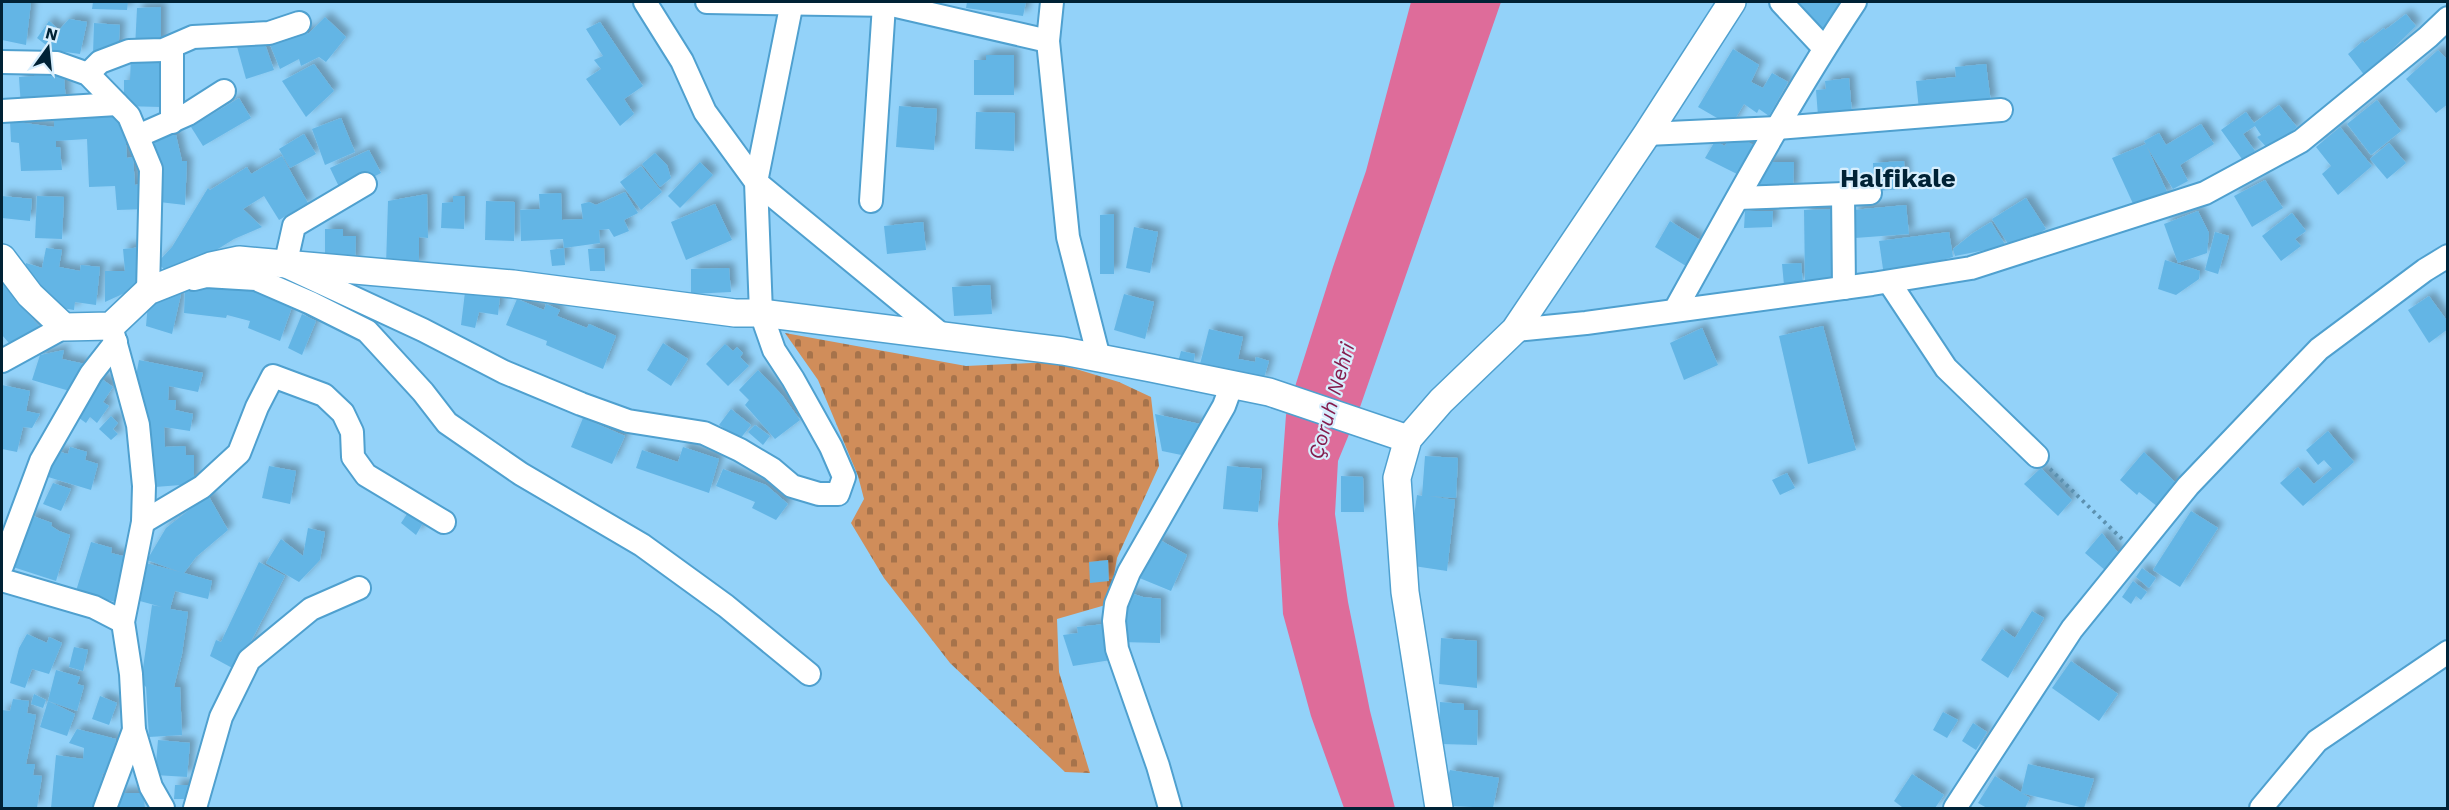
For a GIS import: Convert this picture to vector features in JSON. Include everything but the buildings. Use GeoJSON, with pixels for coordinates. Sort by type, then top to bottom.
{"type":"FeatureCollection","features":[{"type":"Feature","properties":{"kind":"main road"},"geometry":{"type":"LineString","coordinates":[[1439,808],[1405,592],[1398,478],[1408,439],[1441,401],[1515,330],[1647,134],[1732,2]]}},
{"type":"Feature","properties":{"kind":"main road"},"geometry":{"type":"LineString","coordinates":[[2,258],[30,295],[63,327],[113,334],[148,291],[211,266],[239,261],[513,284],[735,314],[761,313],[1099,358],[1269,392],[1408,439]]}},
{"type":"Feature","properties":{"kind":"street"},"geometry":{"type":"LineString","coordinates":[[645,2],[682,61],[705,112],[756,182],[942,336]]}},
{"type":"Feature","properties":{"kind":"street"},"geometry":{"type":"LineString","coordinates":[[707,2],[885,5],[1048,41]]}},
{"type":"Feature","properties":{"kind":"street"},"geometry":{"type":"LineString","coordinates":[[1052,2],[1048,41],[1068,237],[1099,358]]}},
{"type":"Feature","properties":{"kind":"street"},"geometry":{"type":"LineString","coordinates":[[1781,2],[1824,48]]}},
{"type":"Feature","properties":{"kind":"street"},"geometry":{"type":"LineString","coordinates":[[1675,310],[1777,128],[1824,48],[1855,2]]}},
{"type":"Feature","properties":{"kind":"street"},"geometry":{"type":"LineString","coordinates":[[366,184],[294,226],[285,266],[423,330],[504,372],[570,400],[628,421],[705,433],[740,450],[792,486],[819,494],[838,494],[844,477],[831,447],[774,350],[761,313],[756,182],[792,3]]}},
{"type":"Feature","properties":{"kind":"street"},"geometry":{"type":"LineString","coordinates":[[871,201],[885,5]]}},
{"type":"Feature","properties":{"kind":"street"},"geometry":{"type":"LineString","coordinates":[[1515,330],[1586,323],[1889,282],[1971,268],[2205,193],[2301,141],[2448,18]]}},
{"type":"Feature","properties":{"kind":"street"},"geometry":{"type":"LineString","coordinates":[[88,74],[100,62],[129,51],[172,48],[192,37],[269,33],[299,23]]}},
{"type":"Feature","properties":{"kind":"street"},"geometry":{"type":"LineString","coordinates":[[172,48],[172,122]]}},
{"type":"Feature","properties":{"kind":"street"},"geometry":{"type":"LineString","coordinates":[[2,62],[57,63],[88,74],[129,116],[152,169],[148,291],[206,276],[256,279],[367,331],[423,392],[447,423],[521,474],[642,545],[726,606],[808,674]]}},
{"type":"Feature","properties":{"kind":"street"},"geometry":{"type":"LineString","coordinates":[[138,136],[188,114],[224,91]]}},
{"type":"Feature","properties":{"kind":"street"},"geometry":{"type":"LineString","coordinates":[[2,111],[117,104]]}},
{"type":"Feature","properties":{"kind":"street"},"geometry":{"type":"LineString","coordinates":[[1647,134],[1777,128],[2001,110]]}},
{"type":"Feature","properties":{"kind":"street"},"geometry":{"type":"LineString","coordinates":[[1738,198],[1869,193]]}},
{"type":"Feature","properties":{"kind":"street"},"geometry":{"type":"LineString","coordinates":[[1843,194],[1844,288]]}},
{"type":"Feature","properties":{"kind":"street"},"geometry":{"type":"LineString","coordinates":[[1955,808],[2072,629],[2188,486],[2319,349],[2425,270],[2448,256]]}},
{"type":"Feature","properties":{"kind":"street"},"geometry":{"type":"LineString","coordinates":[[1889,282],[1946,368],[2037,456]]}},
{"type":"Feature","properties":{"kind":"street"},"geometry":{"type":"LineString","coordinates":[[2,361],[63,327]]}},
{"type":"Feature","properties":{"kind":"street"},"geometry":{"type":"LineString","coordinates":[[113,334],[138,425],[144,486],[143,522],[123,622],[132,674],[134,730],[151,787],[163,808]]}},
{"type":"Feature","properties":{"kind":"street"},"geometry":{"type":"LineString","coordinates":[[2,566],[41,461],[113,334]]}},
{"type":"Feature","properties":{"kind":"street"},"geometry":{"type":"LineString","coordinates":[[143,522],[202,487],[239,453],[257,407],[273,376],[324,395],[343,413],[352,432],[353,457],[366,475],[444,522]]}},
{"type":"Feature","properties":{"kind":"street"},"geometry":{"type":"LineString","coordinates":[[1170,808],[1158,766],[1117,649],[1114,621],[1116,604],[1129,572],[1214,426],[1232,384]]}},
{"type":"Feature","properties":{"kind":"street"},"geometry":{"type":"LineString","coordinates":[[2,580],[94,607],[123,622]]}},
{"type":"Feature","properties":{"kind":"street"},"geometry":{"type":"LineString","coordinates":[[195,808],[221,717],[249,660],[311,609],[359,588]]}},
{"type":"Feature","properties":{"kind":"street"},"geometry":{"type":"LineString","coordinates":[[2260,808],[2317,741],[2448,652]]}},
{"type":"Feature","properties":{"kind":"street"},"geometry":{"type":"LineString","coordinates":[[105,808],[134,730]]}},
{"type":"Feature","properties":{"kind":"path"},"geometry":{"type":"LineString","coordinates":[[2037,456],[2135,552]]}},
{"type":"Feature","properties":{"kind":"green space"},"geometry":{"type":"Polygon","coordinates":[[[785,333],[966,366],[1053,362],[1119,382],[1151,397],[1159,466],[1117,558],[1109,604],[1057,619],[1059,672],[1090,773],[1065,772],[950,663],[884,578],[851,523],[864,499],[858,476],[818,380],[785,333]]]}},
{"type":"Feature","properties":{"kind":"water","name":"Çoruh Nehri"},"geometry":{"type":"Polygon","coordinates":[[[1411,2],[1501,2],[1359,410],[1338,461],[1335,514],[1348,602],[1370,711],[1395,808],[1344,808],[1311,716],[1283,614],[1278,524],[1286,415],[1366,171],[1411,2]]]}},
{"type":"Feature","properties":{"kind":"district","name":"Halfikale"},"geometry":{"type":"Point","coordinates":[1898,178]}}]}
